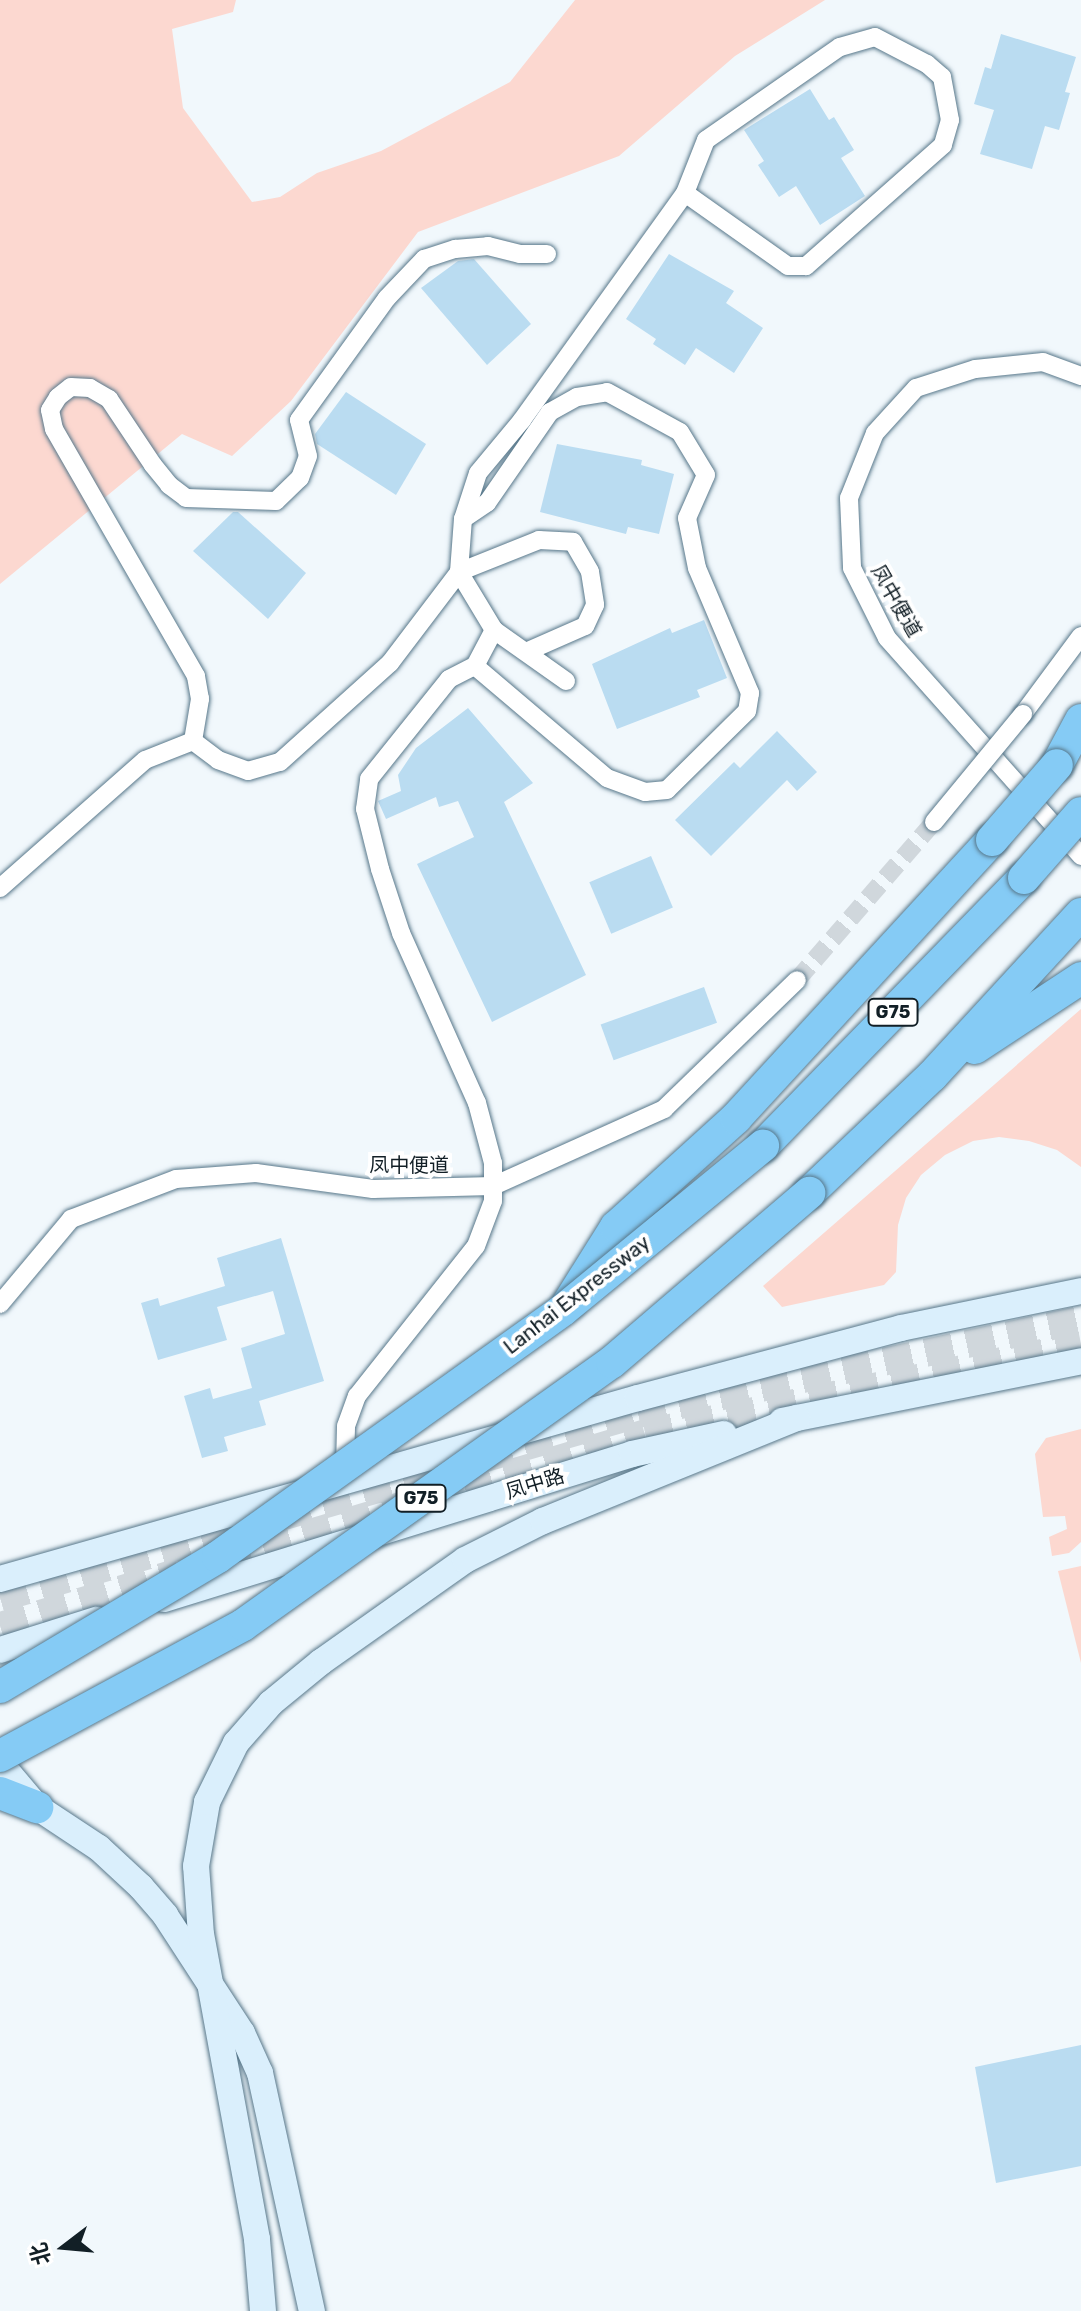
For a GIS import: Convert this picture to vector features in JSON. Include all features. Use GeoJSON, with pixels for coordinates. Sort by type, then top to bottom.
{"type":"FeatureCollection","features":[{"type":"Feature","properties":{"kind":"highway"},"geometry":{"type":"LineString","coordinates":[[1057,765],[1081,720]]}},
{"type":"Feature","properties":{"kind":"highway"},"geometry":{"type":"LineString","coordinates":[[563,1310],[616,1227],[736,1118],[992,840],[1081,733]]}},
{"type":"Feature","properties":{"kind":"highway","name":"Lanhai Expressway"},"geometry":{"type":"LineString","coordinates":[[0,1687],[218,1557],[563,1310],[763,1146],[1024,878],[1081,813]]}},
{"type":"Feature","properties":{"kind":"highway","name":"G75"},"geometry":{"type":"LineString","coordinates":[[0,1756],[243,1625],[612,1362],[809,1193],[932,1076],[1074,923]]}},
{"type":"Feature","properties":{"kind":"highway"},"geometry":{"type":"LineString","coordinates":[[932,1076],[1081,978]]}},
{"type":"Feature","properties":{"kind":"highway"},"geometry":{"type":"LineString","coordinates":[[0,1793],[37,1807]]}},
{"type":"Feature","properties":{"kind":"main road"},"geometry":{"type":"LineString","coordinates":[[0,1579],[901,1328],[1080,1290]]}},
{"type":"Feature","properties":{"kind":"main road","name":"凤中路"},"geometry":{"type":"LineString","coordinates":[[0,1650],[632,1454],[1081,1361]]}},
{"type":"Feature","properties":{"kind":"main road"},"geometry":{"type":"LineString","coordinates":[[263,2311],[257,2239],[201,1935],[196,1866],[207,1802],[236,1743],[271,1703],[321,1662],[465,1560],[543,1521],[797,1418]]}},
{"type":"Feature","properties":{"kind":"main road"},"geometry":{"type":"LineString","coordinates":[[0,1763],[37,1807],[99,1848],[141,1887],[165,1915],[242,2033],[260,2073],[312,2311]]}},
{"type":"Feature","properties":{"kind":"street"},"geometry":{"type":"LineString","coordinates":[[566,681],[494,630],[459,572],[463,519],[478,473],[522,420],[685,193],[706,140],[840,47],[875,37],[927,64],[942,77],[950,120],[943,145],[806,266],[788,266],[685,193]]}},
{"type":"Feature","properties":{"kind":"street"},"geometry":{"type":"LineString","coordinates":[[193,741],[200,699],[196,676],[54,429],[50,410],[58,397],[71,387],[90,388],[109,399],[153,465],[169,485],[186,498],[276,501],[300,478],[308,456],[299,420],[387,298],[424,259],[455,249],[488,246],[520,254],[547,254]]}},
{"type":"Feature","properties":{"kind":"street","name":"凤中便道"},"geometry":{"type":"LineString","coordinates":[[1081,376],[1043,362],[975,369],[916,388],[875,433],[849,498],[852,568],[887,638],[1081,856]]}},
{"type":"Feature","properties":{"kind":"street"},"geometry":{"type":"LineString","coordinates":[[463,519],[487,503],[550,412],[577,397],[607,392],[680,432],[706,475],[687,518],[697,568],[750,693],[747,711],[667,790],[645,792],[607,778],[475,666]]}},
{"type":"Feature","properties":{"kind":"street"},"geometry":{"type":"LineString","coordinates":[[193,741],[218,760],[248,771],[280,762],[390,663],[459,572],[539,540],[573,542],[590,572],[595,605],[585,626],[526,652]]}},
{"type":"Feature","properties":{"kind":"street"},"geometry":{"type":"LineString","coordinates":[[344,1481],[346,1426],[357,1396],[476,1246],[493,1201],[493,1163],[477,1103],[401,933],[365,809],[369,779],[449,679],[475,666],[494,630]]}},
{"type":"Feature","properties":{"kind":"street"},"geometry":{"type":"LineString","coordinates":[[934,822],[1023,714],[1081,636]]}},
{"type":"Feature","properties":{"kind":"street"},"geometry":{"type":"LineString","coordinates":[[0,888],[145,760],[193,741]]}},
{"type":"Feature","properties":{"kind":"street","name":"凤中便道"},"geometry":{"type":"LineString","coordinates":[[0,1304],[71,1219],[176,1179],[256,1173],[373,1189],[493,1186],[664,1109],[797,980]]}},
{"type":"Feature","properties":{"kind":"shaded area"},"geometry":{"type":"Polygon","coordinates":[[[0,0],[236,0],[233,12],[172,29],[183,108],[252,202],[280,197],[317,173],[381,151],[510,82],[575,0],[825,0],[735,56],[619,156],[418,232],[291,401],[232,456],[182,434],[0,584],[0,0]]]}},
{"type":"Feature","properties":{"kind":"shaded area"},"geometry":{"type":"Polygon","coordinates":[[[1081,1009],[1081,1167],[1057,1150],[1029,1141],[999,1137],[973,1141],[945,1155],[921,1175],[906,1198],[898,1225],[896,1272],[884,1285],[782,1307],[763,1286],[1081,1009]]]}},
{"type":"Feature","properties":{"kind":"shaded area"},"geometry":{"type":"Polygon","coordinates":[[[1081,1429],[1081,1542],[1069,1553],[1052,1556],[1049,1537],[1067,1529],[1065,1516],[1043,1517],[1035,1454],[1046,1438],[1081,1429]]]}},
{"type":"Feature","properties":{"kind":"shaded area"},"geometry":{"type":"Polygon","coordinates":[[[1081,1566],[1081,1663],[1058,1571],[1081,1566]]]}},
{"type":"Feature","properties":{"kind":"building"},"geometry":{"type":"Polygon","coordinates":[[[1001,34],[1076,57],[1065,92],[1070,93],[1059,130],[1045,126],[1032,169],[980,154],[994,110],[974,104],[985,67],[991,69],[1001,34]]]}},
{"type":"Feature","properties":{"kind":"building"},"geometry":{"type":"Polygon","coordinates":[[[810,89],[829,120],[834,117],[854,150],[841,158],[865,196],[820,225],[796,186],[779,197],[758,165],[764,161],[744,130],[810,89]]]}},
{"type":"Feature","properties":{"kind":"building"},"geometry":{"type":"Polygon","coordinates":[[[669,254],[734,291],[726,303],[763,328],[734,373],[696,348],[685,365],[653,344],[656,339],[626,319],[669,254]]]}},
{"type":"Feature","properties":{"kind":"building"},"geometry":{"type":"Polygon","coordinates":[[[474,259],[531,324],[487,365],[421,288],[458,261],[474,259]]]}},
{"type":"Feature","properties":{"kind":"building"},"geometry":{"type":"Polygon","coordinates":[[[346,392],[426,444],[396,495],[317,444],[315,434],[346,392]]]}},
{"type":"Feature","properties":{"kind":"building"},"geometry":{"type":"Polygon","coordinates":[[[557,444],[642,460],[641,465],[674,474],[659,534],[628,527],[626,534],[540,512],[557,444]]]}},
{"type":"Feature","properties":{"kind":"building"},"geometry":{"type":"Polygon","coordinates":[[[233,512],[238,512],[306,573],[268,619],[193,551],[233,512]]]}},
{"type":"Feature","properties":{"kind":"building"},"geometry":{"type":"Polygon","coordinates":[[[704,620],[727,678],[697,690],[700,697],[617,729],[592,664],[670,628],[672,633],[704,620]]]}},
{"type":"Feature","properties":{"kind":"building"},"geometry":{"type":"Polygon","coordinates":[[[468,708],[533,783],[504,802],[586,975],[492,1022],[417,864],[474,837],[458,801],[439,807],[436,797],[386,819],[378,801],[401,791],[398,775],[416,748],[468,708]]]}},
{"type":"Feature","properties":{"kind":"building"},"geometry":{"type":"Polygon","coordinates":[[[777,731],[817,772],[797,791],[787,780],[711,856],[675,820],[734,762],[740,768],[777,731]]]}},
{"type":"Feature","properties":{"kind":"building"},"geometry":{"type":"Polygon","coordinates":[[[651,856],[673,908],[611,934],[589,882],[651,856]]]}},
{"type":"Feature","properties":{"kind":"building"},"geometry":{"type":"Polygon","coordinates":[[[704,987],[717,1023],[614,1060],[601,1025],[704,987]]]}},
{"type":"Feature","properties":{"kind":"building"},"geometry":{"type":"Polygon","coordinates":[[[281,1238],[324,1381],[259,1401],[266,1425],[224,1437],[228,1451],[202,1458],[184,1396],[210,1388],[213,1399],[252,1388],[241,1348],[285,1334],[273,1291],[217,1307],[227,1340],[158,1360],[141,1303],[158,1298],[160,1306],[225,1286],[217,1258],[281,1238]]]}},
{"type":"Feature","properties":{"kind":"building"},"geometry":{"type":"Polygon","coordinates":[[[1081,2045],[1081,2166],[996,2183],[975,2067],[1081,2045]]]}},
{"type":"Feature","properties":{"kind":"tunnel"},"geometry":{"type":"LineString","coordinates":[[797,980],[934,822]]}},
{"type":"Feature","properties":{"kind":"tunnel"},"geometry":{"type":"LineString","coordinates":[[0,1598],[638,1414],[1081,1320]]}},
{"type":"Feature","properties":{"kind":"tunnel"},"geometry":{"type":"LineString","coordinates":[[223,1559],[645,1433],[1081,1345]]}},
{"type":"Feature","properties":{"kind":"tunnel"},"geometry":{"type":"LineString","coordinates":[[0,1626],[179,1572]]}}]}
